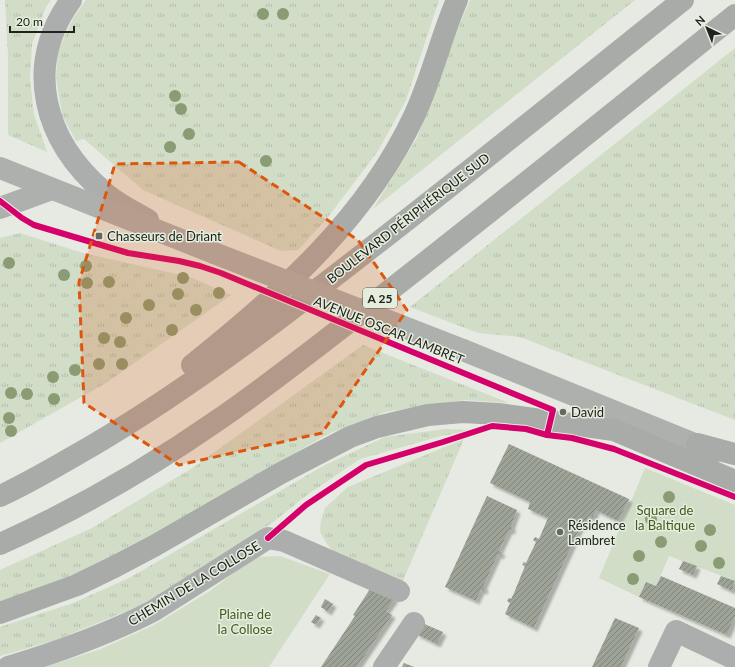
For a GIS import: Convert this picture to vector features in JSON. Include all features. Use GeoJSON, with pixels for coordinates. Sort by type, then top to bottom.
{"type":"FeatureCollection","features":[{"type":"Feature","properties":{"kind":"highway"},"geometry":{"type":"LineString","coordinates":[[62,463],[129,415],[221,342],[256,312],[331,239],[358,206],[385,168],[408,128],[429,80],[445,29],[457,0]]}},
{"type":"Feature","properties":{"kind":"highway","name":"BOULEVARD PÉRIPHÉRIQUE SUD"},"geometry":{"type":"LineString","coordinates":[[0,496],[127,426],[259,334],[385,238],[683,0]]}},
{"type":"Feature","properties":{"kind":"highway","name":"A 25"},"geometry":{"type":"LineString","coordinates":[[0,544],[81,505],[169,452],[218,420],[277,377],[416,270],[735,15]]}},
{"type":"Feature","properties":{"kind":"highway"},"geometry":{"type":"LineString","coordinates":[[0,613],[77,585],[116,566],[154,546],[281,473],[350,437],[377,427],[428,415],[463,412],[498,414],[614,430],[735,481]]}},
{"type":"Feature","properties":{"kind":"highway"},"geometry":{"type":"LineString","coordinates":[[697,444],[735,454]]}},
{"type":"Feature","properties":{"kind":"main road","name":"AVENUE OSCAR LAMBRET"},"geometry":{"type":"LineString","coordinates":[[0,168],[463,350],[735,460]]}},
{"type":"Feature","properties":{"kind":"main road"},"geometry":{"type":"LineString","coordinates":[[0,208],[52,189]]}},
{"type":"Feature","properties":{"kind":"street","name":"AVENUE OSCAR LAMBRET"},"geometry":{"type":"LineString","coordinates":[[71,0],[58,21],[48,46],[44,74],[45,89],[52,120],[64,148],[87,176],[104,193],[150,221],[214,253]]}},
{"type":"Feature","properties":{"kind":"street","name":"CHEMIN DE LA COLLOSE"},"geometry":{"type":"LineString","coordinates":[[8,667],[72,647],[115,630],[152,611],[268,538],[284,541],[399,591]]}},
{"type":"Feature","properties":{"kind":"street"},"geometry":{"type":"LineString","coordinates":[[384,667],[414,623]]}},
{"type":"Feature","properties":{"kind":"street"},"geometry":{"type":"LineString","coordinates":[[658,667],[676,631],[735,658]]}},
{"type":"Feature","properties":{"kind":"highlighted area"},"geometry":{"type":"Polygon","coordinates":[[[239,162],[358,240],[407,310],[322,433],[179,465],[84,403],[79,282],[115,164],[239,162]]]}},
{"type":"Feature","properties":{"kind":"green space"},"geometry":{"type":"Polygon","coordinates":[[[5,0],[51,0],[46,7],[32,44],[30,79],[34,114],[47,152],[8,135],[8,55],[5,0]]]}},
{"type":"Feature","properties":{"kind":"green space"},"geometry":{"type":"Polygon","coordinates":[[[86,0],[439,0],[406,100],[378,151],[328,217],[298,250],[281,251],[143,190],[84,139],[76,141],[62,115],[56,78],[58,50],[74,17],[86,0]]]}},
{"type":"Feature","properties":{"kind":"green space"},"geometry":{"type":"Polygon","coordinates":[[[470,0],[635,0],[373,209],[417,138],[450,47],[470,0]]]}},
{"type":"Feature","properties":{"kind":"green space"},"geometry":{"type":"Polygon","coordinates":[[[735,48],[735,420],[520,337],[478,333],[410,307],[735,48]]]}},
{"type":"Feature","properties":{"kind":"green space"},"geometry":{"type":"Polygon","coordinates":[[[20,233],[83,253],[190,277],[231,295],[106,383],[0,443],[0,238],[20,233]]]}},
{"type":"Feature","properties":{"kind":"green space"},"geometry":{"type":"Polygon","coordinates":[[[363,345],[509,403],[465,400],[385,412],[328,434],[119,555],[0,606],[0,570],[92,528],[194,467],[363,345]]]}},
{"type":"Feature","properties":{"kind":"green space"},"geometry":{"type":"Polygon","coordinates":[[[445,429],[475,430],[441,436],[360,459],[307,495],[272,523],[146,603],[56,640],[0,656],[0,627],[73,603],[129,578],[325,465],[385,437],[445,429]]]}},
{"type":"Feature","properties":{"kind":"green space"},"geometry":{"type":"Polygon","coordinates":[[[464,439],[402,583],[334,552],[327,544],[320,532],[321,520],[325,508],[348,487],[464,439]]]}},
{"type":"Feature","properties":{"kind":"green space","name":"Square de la Baltique"},"geometry":{"type":"Polygon","coordinates":[[[645,468],[735,505],[735,581],[669,556],[656,586],[646,582],[639,597],[599,578],[645,468]]]}},
{"type":"Feature","properties":{"kind":"green space","name":"Plaine de la Collose"},"geometry":{"type":"Polygon","coordinates":[[[280,556],[330,574],[269,667],[45,667],[101,649],[154,625],[210,591],[248,562],[259,557],[280,556]]]}},
{"type":"Feature","properties":{"kind":"building","name":"Résidence Lambret"},"geometry":{"type":"Polygon","coordinates":[[[509,444],[629,499],[618,521],[596,510],[593,518],[589,516],[584,527],[581,525],[534,628],[505,614],[510,603],[507,601],[509,598],[511,599],[525,566],[522,565],[524,562],[526,563],[536,542],[533,540],[535,537],[539,539],[548,518],[528,509],[530,502],[490,483],[509,444]]]}},
{"type":"Feature","properties":{"kind":"building"},"geometry":{"type":"Polygon","coordinates":[[[487,496],[517,510],[511,527],[513,528],[511,531],[509,530],[499,551],[502,552],[500,556],[498,554],[483,587],[485,587],[484,591],[481,590],[476,601],[445,587],[487,496]]]}},
{"type":"Feature","properties":{"kind":"building"},"geometry":{"type":"Polygon","coordinates":[[[683,561],[697,566],[693,575],[679,569],[683,561]]]}},
{"type":"Feature","properties":{"kind":"building"},"geometry":{"type":"Polygon","coordinates":[[[661,576],[735,608],[735,616],[727,635],[639,597],[646,582],[656,586],[661,576]]]}},
{"type":"Feature","properties":{"kind":"building"},"geometry":{"type":"Polygon","coordinates":[[[721,576],[735,581],[732,591],[717,584],[721,576]]]}},
{"type":"Feature","properties":{"kind":"building"},"geometry":{"type":"Polygon","coordinates":[[[370,589],[395,598],[386,611],[392,615],[357,667],[321,667],[355,616],[353,615],[370,589]]]}},
{"type":"Feature","properties":{"kind":"building"},"geometry":{"type":"Polygon","coordinates":[[[325,599],[333,604],[328,612],[321,607],[325,599]]]}},
{"type":"Feature","properties":{"kind":"building"},"geometry":{"type":"Polygon","coordinates":[[[316,615],[321,618],[316,625],[311,622],[316,615]]]}},
{"type":"Feature","properties":{"kind":"building"},"geometry":{"type":"Polygon","coordinates":[[[615,618],[639,628],[621,667],[592,667],[615,618]]]}},
{"type":"Feature","properties":{"kind":"building"},"geometry":{"type":"Polygon","coordinates":[[[422,623],[443,632],[437,644],[416,634],[422,623]]]}},
{"type":"Feature","properties":{"kind":"building"},"geometry":{"type":"Polygon","coordinates":[[[404,663],[414,667],[402,667],[404,663]]]}},
{"type":"Feature","properties":{"kind":"cycle path"},"geometry":{"type":"LineString","coordinates":[[0,201],[22,218],[34,225],[128,253],[179,261],[221,273],[553,410],[547,435],[572,438],[614,449],[735,497]]}},
{"type":"Feature","properties":{"kind":"cycle path"},"geometry":{"type":"LineString","coordinates":[[268,538],[306,505],[366,465],[492,426],[526,429],[547,435]]}},
{"type":"Feature","properties":{"kind":"place","name":"Chasseurs de Driant"},"geometry":{"type":"Point","coordinates":[99,236]}},
{"type":"Feature","properties":{"kind":"place","name":"David"},"geometry":{"type":"Point","coordinates":[563,412]}},
{"type":"Feature","properties":{"kind":"place","name":"Résidence Lambret"},"geometry":{"type":"Point","coordinates":[560,532]}}]}
